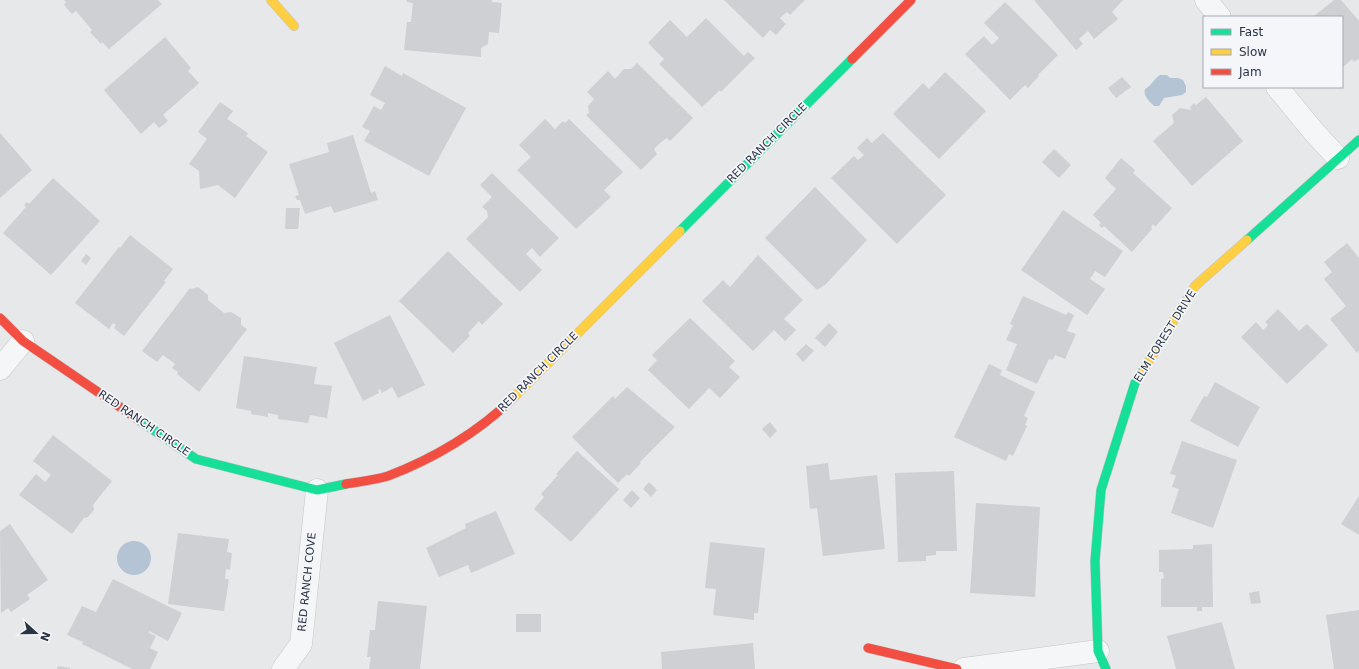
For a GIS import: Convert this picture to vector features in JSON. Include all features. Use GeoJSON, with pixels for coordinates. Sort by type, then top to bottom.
{"type":"FeatureCollection","features":[{"type":"Feature","properties":{"kind":"street"},"geometry":{"type":"LineString","coordinates":[[271,0],[294,26]]}},
{"type":"Feature","properties":{"kind":"street","name":"RED RANCH CIRCLE"},"geometry":{"type":"LineString","coordinates":[[0,318],[23,341],[196,459],[317,490],[387,476],[441,451],[498,413],[910,0]]}},
{"type":"Feature","properties":{"kind":"street"},"geometry":{"type":"LineString","coordinates":[[1206,0],[1219,16]]}},
{"type":"Feature","properties":{"kind":"street"},"geometry":{"type":"LineString","coordinates":[[1278,88],[1314,132],[1338,158]]}},
{"type":"Feature","properties":{"kind":"street","name":"ELM FOREST DRIVE"},"geometry":{"type":"LineString","coordinates":[[1102,660],[1095,561],[1102,490],[1135,383],[1195,286],[1359,140]]}},
{"type":"Feature","properties":{"kind":"street"},"geometry":{"type":"LineString","coordinates":[[0,368],[23,341]]}},
{"type":"Feature","properties":{"kind":"street","name":"RED RANCH COVE"},"geometry":{"type":"LineString","coordinates":[[283,669],[302,644],[317,490]]}},
{"type":"Feature","properties":{"kind":"street"},"geometry":{"type":"LineString","coordinates":[[868,648],[957,669]]}},
{"type":"Feature","properties":{"kind":"street"},"geometry":{"type":"LineString","coordinates":[[964,669],[1102,660]]}},
{"type":"Feature","properties":{"kind":"water"},"geometry":{"type":"Polygon","coordinates":[[[1160,75],[1167,75],[1170,78],[1178,78],[1183,80],[1186,86],[1186,92],[1182,95],[1164,98],[1159,106],[1154,106],[1148,100],[1145,89],[1160,75]]]}},
{"type":"Feature","properties":{"kind":"water"},"geometry":{"type":"Polygon","coordinates":[[[131,541],[137,541],[141,542],[148,548],[151,558],[150,565],[144,572],[137,575],[131,575],[127,574],[120,568],[117,561],[117,555],[118,551],[124,544],[131,541]]]}},
{"type":"Feature","properties":{"kind":"building"},"geometry":{"type":"Polygon","coordinates":[[[64,0],[158,0],[162,4],[109,49],[102,42],[101,44],[90,32],[92,30],[76,11],[72,14],[64,5],[66,2],[64,0]]]}},
{"type":"Feature","properties":{"kind":"building"},"geometry":{"type":"Polygon","coordinates":[[[407,0],[492,0],[492,2],[502,3],[499,33],[489,32],[488,44],[481,48],[481,57],[404,50],[407,22],[411,22],[413,3],[407,2],[407,0]]]}},
{"type":"Feature","properties":{"kind":"building"},"geometry":{"type":"Polygon","coordinates":[[[724,0],[805,0],[790,15],[787,12],[780,18],[786,24],[776,35],[770,30],[763,38],[724,0]]]}},
{"type":"Feature","properties":{"kind":"building"},"geometry":{"type":"Polygon","coordinates":[[[1034,0],[1123,0],[1112,12],[1118,19],[1094,39],[1088,31],[1079,39],[1083,44],[1076,50],[1034,0]]]}},
{"type":"Feature","properties":{"kind":"building"},"geometry":{"type":"Polygon","coordinates":[[[1334,0],[1341,0],[1359,21],[1359,59],[1354,62],[1352,59],[1343,67],[1343,16],[1314,16],[1334,0]]]}},
{"type":"Feature","properties":{"kind":"building"},"geometry":{"type":"Polygon","coordinates":[[[1005,2],[1058,55],[1038,75],[1039,76],[1028,88],[1025,85],[1010,100],[965,54],[984,36],[992,45],[999,38],[984,23],[1005,2]]]}},
{"type":"Feature","properties":{"kind":"building"},"geometry":{"type":"Polygon","coordinates":[[[706,18],[744,56],[748,52],[755,58],[721,92],[720,90],[702,107],[659,64],[664,59],[648,43],[670,20],[687,37],[706,18]]]}},
{"type":"Feature","properties":{"kind":"building"},"geometry":{"type":"Polygon","coordinates":[[[165,37],[191,68],[188,71],[199,83],[163,115],[168,121],[159,128],[154,122],[141,134],[104,90],[165,37]]]}},
{"type":"Feature","properties":{"kind":"building"},"geometry":{"type":"Polygon","coordinates":[[[637,63],[693,118],[670,141],[667,138],[654,149],[657,154],[641,170],[586,115],[589,113],[588,106],[594,99],[587,92],[608,71],[615,79],[624,69],[631,69],[637,63]]]}},
{"type":"Feature","properties":{"kind":"building"},"geometry":{"type":"Polygon","coordinates":[[[385,66],[402,76],[403,73],[466,108],[429,176],[364,141],[370,131],[362,127],[374,106],[381,110],[385,103],[370,95],[385,66]]]}},
{"type":"Feature","properties":{"kind":"building"},"geometry":{"type":"Polygon","coordinates":[[[945,72],[986,111],[939,159],[893,114],[923,83],[929,89],[945,72]]]}},
{"type":"Feature","properties":{"kind":"building"},"geometry":{"type":"Polygon","coordinates":[[[1122,77],[1131,87],[1116,98],[1108,88],[1122,77]]]}},
{"type":"Feature","properties":{"kind":"building"},"geometry":{"type":"Polygon","coordinates":[[[1206,97],[1243,141],[1192,186],[1153,141],[1174,123],[1172,115],[1180,108],[1191,110],[1190,107],[1194,103],[1196,105],[1206,97]]]}},
{"type":"Feature","properties":{"kind":"building"},"geometry":{"type":"Polygon","coordinates":[[[220,102],[233,111],[227,119],[248,133],[246,136],[268,152],[235,198],[218,185],[200,189],[199,171],[189,164],[207,139],[198,132],[220,102]]]}},
{"type":"Feature","properties":{"kind":"building"},"geometry":{"type":"Polygon","coordinates":[[[545,119],[555,129],[563,121],[565,123],[569,119],[623,172],[604,190],[611,197],[576,229],[517,170],[531,157],[519,145],[545,119]]]}},
{"type":"Feature","properties":{"kind":"building"},"geometry":{"type":"Polygon","coordinates":[[[0,133],[32,170],[0,198],[0,133]]]}},
{"type":"Feature","properties":{"kind":"building"},"geometry":{"type":"Polygon","coordinates":[[[883,133],[946,195],[897,244],[831,178],[854,156],[858,160],[864,155],[857,148],[867,138],[872,143],[883,133]]]}},
{"type":"Feature","properties":{"kind":"building"},"geometry":{"type":"Polygon","coordinates":[[[353,135],[371,193],[375,191],[378,200],[334,213],[331,206],[305,214],[300,200],[297,200],[295,196],[299,195],[289,164],[329,152],[327,143],[353,135]]]}},
{"type":"Feature","properties":{"kind":"building"},"geometry":{"type":"Polygon","coordinates":[[[1054,149],[1071,165],[1059,178],[1042,162],[1054,149]]]}},
{"type":"Feature","properties":{"kind":"building"},"geometry":{"type":"Polygon","coordinates":[[[1121,158],[1135,170],[1133,173],[1172,208],[1155,227],[1153,224],[1151,227],[1152,229],[1132,252],[1104,226],[1102,228],[1099,225],[1101,223],[1093,215],[1116,189],[1105,178],[1121,158]]]}},
{"type":"Feature","properties":{"kind":"building"},"geometry":{"type":"Polygon","coordinates":[[[492,173],[559,238],[540,257],[532,248],[526,254],[542,270],[520,292],[466,239],[488,217],[487,211],[482,207],[492,197],[480,185],[492,173]]]}},
{"type":"Feature","properties":{"kind":"building"},"geometry":{"type":"Polygon","coordinates":[[[53,178],[100,221],[51,275],[3,233],[26,207],[24,205],[27,202],[29,204],[53,178]]]}},
{"type":"Feature","properties":{"kind":"building"},"geometry":{"type":"Polygon","coordinates":[[[815,187],[867,240],[826,284],[817,290],[765,238],[815,187]]]}},
{"type":"Feature","properties":{"kind":"building"},"geometry":{"type":"Polygon","coordinates":[[[286,208],[300,208],[298,229],[285,229],[286,208]]]}},
{"type":"Feature","properties":{"kind":"building"},"geometry":{"type":"Polygon","coordinates":[[[1063,210],[1123,251],[1105,277],[1095,271],[1090,279],[1105,289],[1087,315],[1021,270],[1063,210]]]}},
{"type":"Feature","properties":{"kind":"building"},"geometry":{"type":"Polygon","coordinates":[[[130,235],[173,269],[164,281],[166,282],[124,336],[114,328],[116,325],[113,323],[109,329],[75,303],[130,235]]]}},
{"type":"Feature","properties":{"kind":"building"},"geometry":{"type":"Polygon","coordinates":[[[1347,243],[1359,258],[1359,351],[1357,353],[1330,319],[1346,306],[1324,279],[1332,272],[1324,262],[1347,243]]]}},
{"type":"Feature","properties":{"kind":"building"},"geometry":{"type":"Polygon","coordinates":[[[448,251],[503,304],[482,325],[479,321],[468,333],[470,336],[453,353],[399,301],[448,251]]]}},
{"type":"Feature","properties":{"kind":"building"},"geometry":{"type":"Polygon","coordinates":[[[86,254],[91,258],[86,265],[81,261],[86,254]]]}},
{"type":"Feature","properties":{"kind":"building"},"geometry":{"type":"Polygon","coordinates":[[[758,255],[803,300],[784,319],[796,330],[785,341],[774,330],[753,351],[702,301],[723,280],[730,287],[758,255]]]}},
{"type":"Feature","properties":{"kind":"building"},"geometry":{"type":"Polygon","coordinates":[[[198,287],[208,295],[208,300],[224,313],[231,312],[241,318],[241,325],[247,329],[199,392],[177,374],[178,372],[172,368],[175,364],[163,355],[157,362],[142,351],[190,288],[198,287]]]}},
{"type":"Feature","properties":{"kind":"building"},"geometry":{"type":"Polygon","coordinates":[[[1023,296],[1066,315],[1068,312],[1074,315],[1067,331],[1076,334],[1065,359],[1055,355],[1053,360],[1049,359],[1037,384],[1006,370],[1017,344],[1006,340],[1013,325],[1010,324],[1023,296]]]}},
{"type":"Feature","properties":{"kind":"building"},"geometry":{"type":"Polygon","coordinates":[[[1278,309],[1299,331],[1307,324],[1328,345],[1287,384],[1241,337],[1256,322],[1263,330],[1268,325],[1265,322],[1278,309]]]}},
{"type":"Feature","properties":{"kind":"building"},"geometry":{"type":"Polygon","coordinates":[[[390,315],[425,385],[398,398],[392,387],[382,393],[380,389],[378,390],[379,393],[363,401],[334,343],[390,315]]]}},
{"type":"Feature","properties":{"kind":"building"},"geometry":{"type":"Polygon","coordinates":[[[690,318],[735,361],[729,367],[740,377],[720,398],[709,388],[689,409],[648,370],[657,360],[652,355],[690,318]]]}},
{"type":"Feature","properties":{"kind":"building"},"geometry":{"type":"Polygon","coordinates":[[[829,323],[838,332],[825,347],[815,338],[829,323]]]}},
{"type":"Feature","properties":{"kind":"building"},"geometry":{"type":"Polygon","coordinates":[[[806,344],[814,351],[803,362],[796,354],[806,344]]]}},
{"type":"Feature","properties":{"kind":"building"},"geometry":{"type":"Polygon","coordinates":[[[244,356],[317,367],[314,384],[332,386],[327,418],[310,415],[308,423],[278,419],[278,415],[268,413],[268,417],[251,414],[251,411],[236,408],[244,356]]]}},
{"type":"Feature","properties":{"kind":"building"},"geometry":{"type":"Polygon","coordinates":[[[989,364],[1002,370],[1000,375],[1035,392],[1024,416],[1028,418],[1025,425],[1027,426],[1013,456],[1009,454],[1006,461],[954,437],[989,364]]]}},
{"type":"Feature","properties":{"kind":"building"},"geometry":{"type":"Polygon","coordinates":[[[1215,382],[1260,407],[1238,447],[1190,421],[1204,396],[1207,397],[1215,382]]]}},
{"type":"Feature","properties":{"kind":"building"},"geometry":{"type":"Polygon","coordinates":[[[627,387],[675,427],[640,462],[641,463],[629,476],[627,474],[618,483],[572,437],[613,396],[615,399],[627,387]]]}},
{"type":"Feature","properties":{"kind":"building"},"geometry":{"type":"Polygon","coordinates":[[[770,422],[777,431],[770,438],[762,429],[770,422]]]}},
{"type":"Feature","properties":{"kind":"building"},"geometry":{"type":"Polygon","coordinates":[[[53,435],[112,481],[93,505],[94,510],[88,517],[84,518],[72,534],[19,495],[36,474],[45,482],[51,475],[33,461],[53,435]]]}},
{"type":"Feature","properties":{"kind":"building"},"geometry":{"type":"Polygon","coordinates":[[[1182,441],[1237,460],[1213,528],[1171,513],[1179,489],[1172,487],[1176,475],[1170,474],[1182,441]]]}},
{"type":"Feature","properties":{"kind":"building"},"geometry":{"type":"Polygon","coordinates":[[[577,451],[619,489],[571,542],[534,509],[544,497],[541,494],[558,475],[556,474],[577,451]]]}},
{"type":"Feature","properties":{"kind":"building"},"geometry":{"type":"Polygon","coordinates":[[[828,463],[830,480],[877,475],[885,549],[823,556],[817,508],[810,509],[806,466],[828,463]]]}},
{"type":"Feature","properties":{"kind":"building"},"geometry":{"type":"Polygon","coordinates":[[[954,471],[957,551],[936,551],[936,555],[926,556],[926,561],[898,562],[895,473],[954,471]]]}},
{"type":"Feature","properties":{"kind":"building"},"geometry":{"type":"Polygon","coordinates":[[[649,482],[657,490],[651,497],[643,489],[649,482]]]}},
{"type":"Feature","properties":{"kind":"building"},"geometry":{"type":"Polygon","coordinates":[[[632,490],[640,498],[631,508],[623,500],[632,490]]]}},
{"type":"Feature","properties":{"kind":"building"},"geometry":{"type":"Polygon","coordinates":[[[1359,496],[1359,535],[1341,524],[1359,496]]]}},
{"type":"Feature","properties":{"kind":"building"},"geometry":{"type":"Polygon","coordinates":[[[976,503],[1040,507],[1035,597],[970,593],[976,503]]]}},
{"type":"Feature","properties":{"kind":"building"},"geometry":{"type":"Polygon","coordinates":[[[496,511],[515,554],[471,573],[468,565],[439,577],[426,548],[466,528],[465,524],[496,511]]]}},
{"type":"Feature","properties":{"kind":"building"},"geometry":{"type":"Polygon","coordinates":[[[10,524],[48,580],[27,595],[30,599],[11,612],[8,608],[1,613],[0,531],[10,524]]]}},
{"type":"Feature","properties":{"kind":"building"},"geometry":{"type":"Polygon","coordinates":[[[178,533],[229,539],[227,552],[232,553],[230,570],[226,569],[225,579],[229,579],[224,611],[168,604],[178,533]]]}},
{"type":"Feature","properties":{"kind":"building"},"geometry":{"type":"Polygon","coordinates":[[[710,542],[765,548],[758,613],[754,613],[754,620],[713,615],[716,589],[705,588],[710,542]]]}},
{"type":"Feature","properties":{"kind":"building"},"geometry":{"type":"Polygon","coordinates":[[[1212,544],[1213,607],[1202,607],[1202,611],[1197,611],[1197,607],[1161,607],[1161,579],[1164,578],[1163,572],[1159,572],[1159,550],[1193,549],[1193,545],[1212,544]]]}},
{"type":"Feature","properties":{"kind":"building"},"geometry":{"type":"Polygon","coordinates":[[[113,579],[182,613],[168,641],[149,631],[149,633],[156,636],[150,648],[158,652],[150,669],[132,669],[82,644],[83,642],[67,635],[82,606],[96,612],[113,579]]]}},
{"type":"Feature","properties":{"kind":"building"},"geometry":{"type":"Polygon","coordinates":[[[1259,591],[1261,603],[1251,604],[1249,593],[1259,591]]]}},
{"type":"Feature","properties":{"kind":"building"},"geometry":{"type":"Polygon","coordinates":[[[378,601],[427,606],[420,669],[369,669],[371,657],[367,657],[370,630],[375,630],[378,601]]]}},
{"type":"Feature","properties":{"kind":"building"},"geometry":{"type":"Polygon","coordinates":[[[1359,610],[1359,669],[1334,669],[1326,615],[1359,610]]]}},
{"type":"Feature","properties":{"kind":"building"},"geometry":{"type":"Polygon","coordinates":[[[516,614],[541,614],[541,632],[516,632],[516,614]]]}},
{"type":"Feature","properties":{"kind":"building"},"geometry":{"type":"Polygon","coordinates":[[[1222,622],[1235,669],[1176,669],[1167,636],[1222,622]]]}},
{"type":"Feature","properties":{"kind":"building"},"geometry":{"type":"Polygon","coordinates":[[[753,643],[755,669],[662,669],[661,652],[753,643]]]}},
{"type":"Feature","properties":{"kind":"building"},"geometry":{"type":"Polygon","coordinates":[[[58,666],[70,668],[70,669],[57,669],[58,666]]]}},
{"type":"Feature","properties":{"kind":"traffic: fast"},"geometry":{"type":"LineString","coordinates":[[680,231],[852,59]]}},
{"type":"Feature","properties":{"kind":"traffic: fast"},"geometry":{"type":"LineString","coordinates":[[1247,240],[1359,140]]}},
{"type":"Feature","properties":{"kind":"traffic: fast"},"geometry":{"type":"LineString","coordinates":[[1106,669],[1098,651],[1095,561],[1101,490],[1135,383],[1144,369]]}},
{"type":"Feature","properties":{"kind":"traffic: fast"},"geometry":{"type":"LineString","coordinates":[[139,420],[196,459],[317,490],[346,484]]}},
{"type":"Feature","properties":{"kind":"traffic: slow"},"geometry":{"type":"LineString","coordinates":[[271,0],[294,26]]}},
{"type":"Feature","properties":{"kind":"traffic: slow"},"geometry":{"type":"LineString","coordinates":[[513,398],[680,231]]}},
{"type":"Feature","properties":{"kind":"traffic: slow"},"geometry":{"type":"LineString","coordinates":[[1144,369],[1195,286],[1247,240]]}},
{"type":"Feature","properties":{"kind":"traffic: jam"},"geometry":{"type":"LineString","coordinates":[[852,59],[911,0]]}},
{"type":"Feature","properties":{"kind":"traffic: jam"},"geometry":{"type":"LineString","coordinates":[[0,318],[23,341],[139,420]]}},
{"type":"Feature","properties":{"kind":"traffic: jam"},"geometry":{"type":"LineString","coordinates":[[346,484],[388,476],[438,453],[470,433],[513,398]]}},
{"type":"Feature","properties":{"kind":"traffic: jam"},"geometry":{"type":"LineString","coordinates":[[868,648],[957,669]]}}]}
